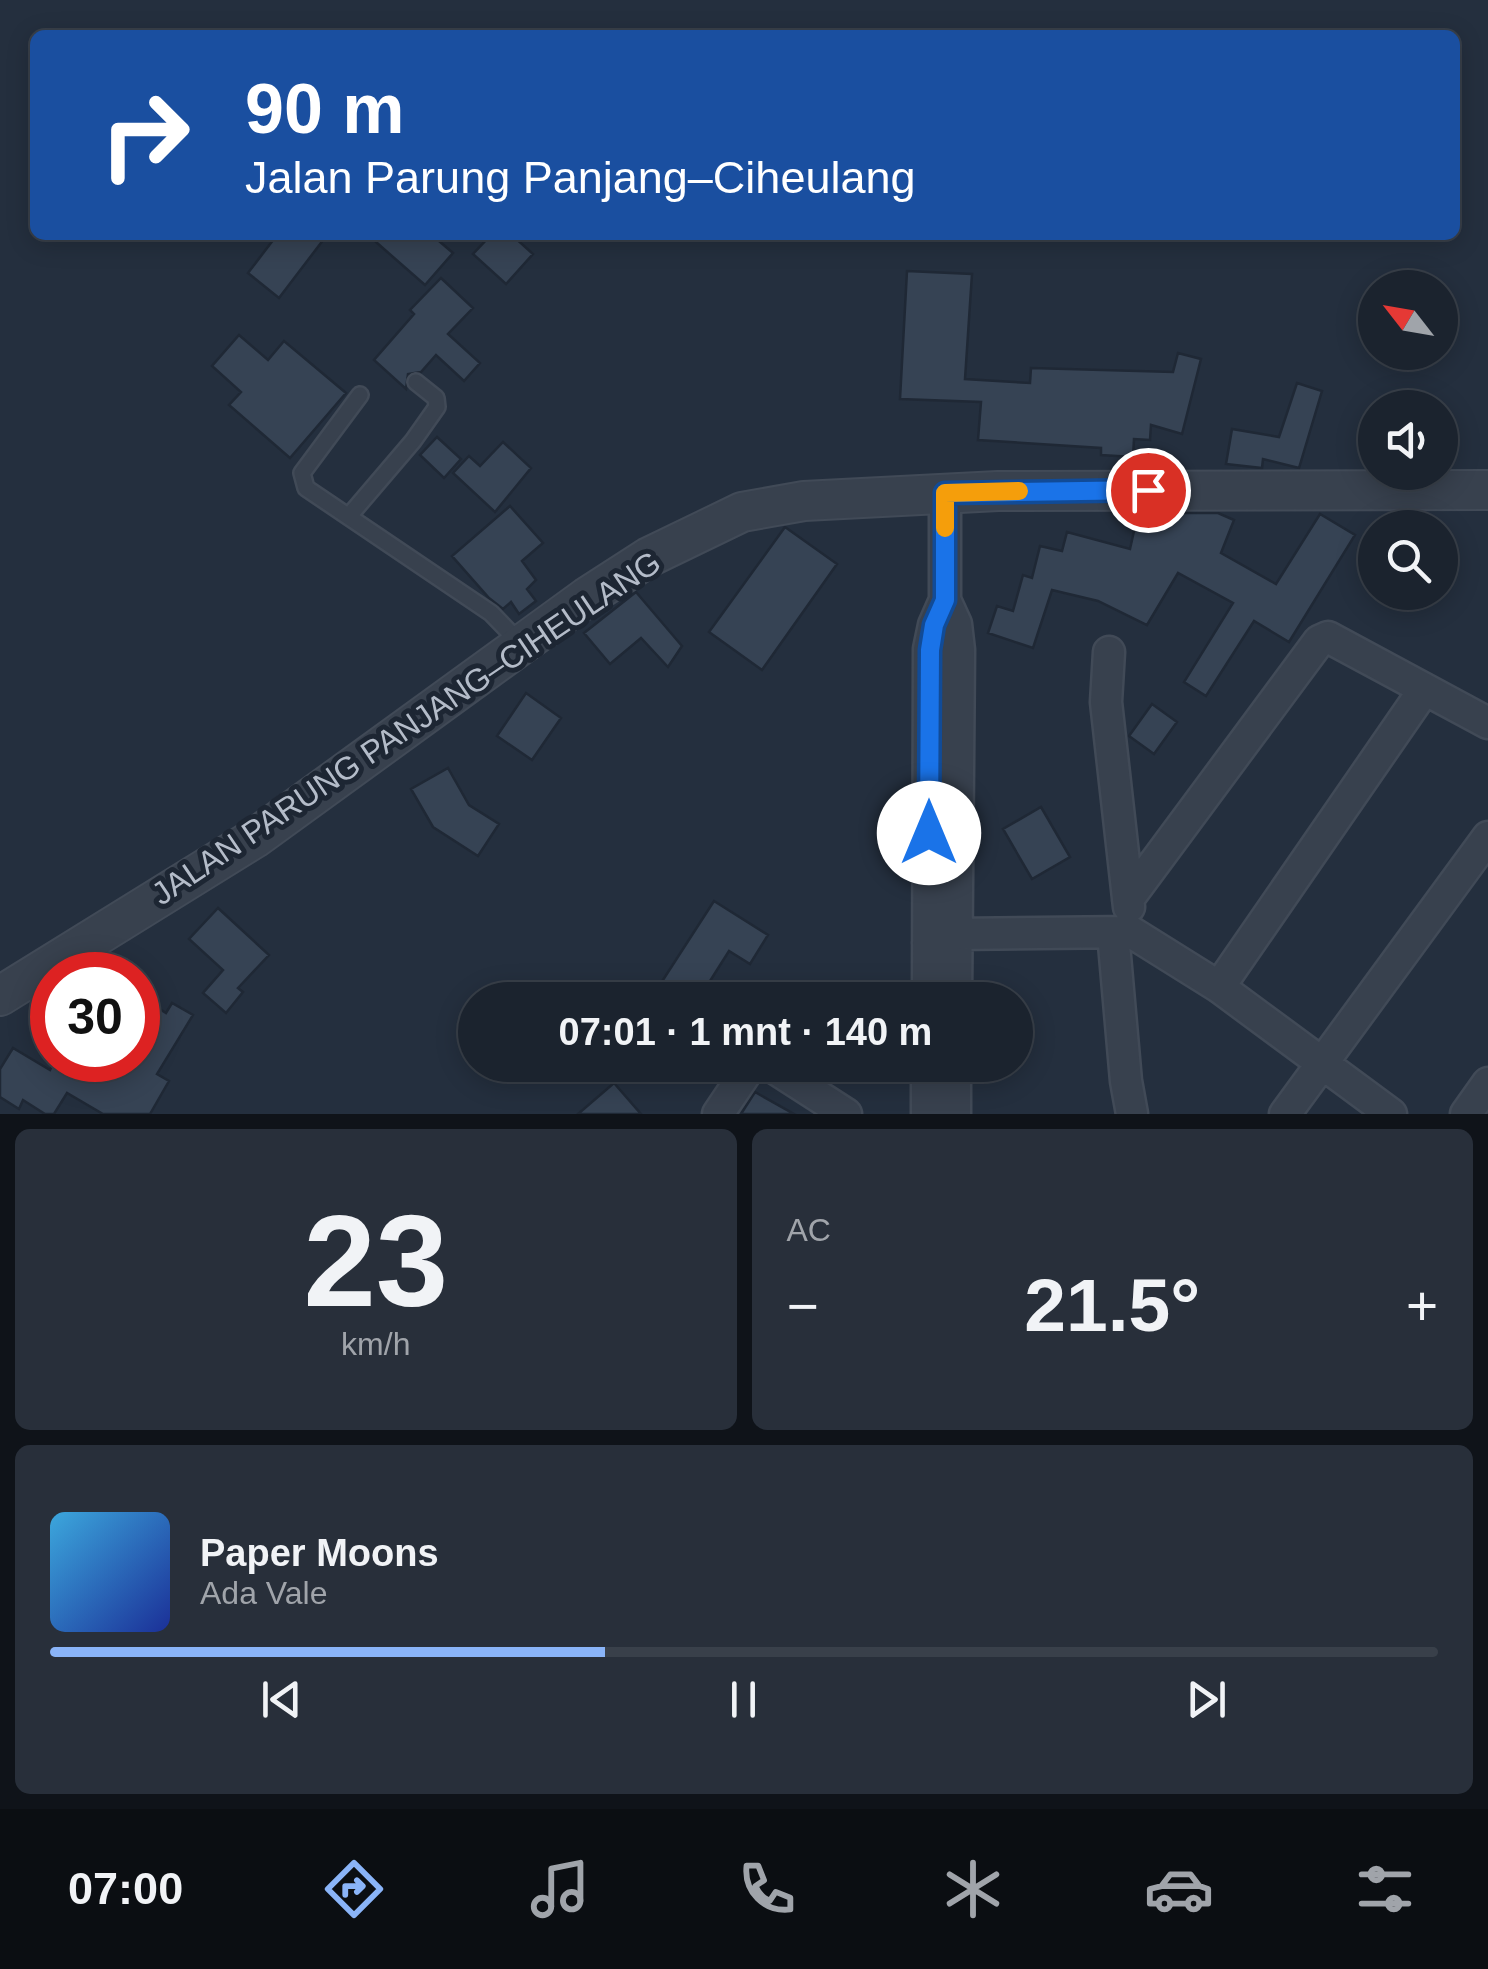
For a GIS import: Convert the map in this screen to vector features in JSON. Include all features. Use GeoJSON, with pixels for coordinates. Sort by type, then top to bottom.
{"type":"FeatureCollection","features":[{"type":"Feature","properties":{"kind":"street","name":"JALAN PARUNG PANJANG–CIHEULANG"},"geometry":{"type":"LineString","coordinates":[[0,996],[254,838],[587,597],[650,558],[742,512],[804,501],[945,493],[1488,490]]}},
{"type":"Feature","properties":{"kind":"street"},"geometry":{"type":"LineString","coordinates":[[932,982],[942,938],[960,650],[956,624],[945,600],[945,493]]}},
{"type":"Feature","properties":{"kind":"street"},"geometry":{"type":"LineString","coordinates":[[1128,899],[1319,641],[1328,638],[1488,723]]}},
{"type":"Feature","properties":{"kind":"street"},"geometry":{"type":"LineString","coordinates":[[1109,652],[1106,702],[1128,899],[1122,932],[1137,1111]]}},
{"type":"Feature","properties":{"kind":"street"},"geometry":{"type":"LineString","coordinates":[[1219,987],[1424,690]]}},
{"type":"Feature","properties":{"kind":"street"},"geometry":{"type":"LineString","coordinates":[[1285,1114],[1488,837]]}},
{"type":"Feature","properties":{"kind":"street"},"geometry":{"type":"LineString","coordinates":[[942,938],[1122,932],[1219,987],[1391,1114]]}},
{"type":"Feature","properties":{"kind":"street"},"geometry":{"type":"LineString","coordinates":[[942,938],[952,982]]}},
{"type":"Feature","properties":{"kind":"street"},"geometry":{"type":"LineString","coordinates":[[718,1114],[740,1082]]}},
{"type":"Feature","properties":{"kind":"street"},"geometry":{"type":"LineString","coordinates":[[796,1082],[846,1114]]}},
{"type":"Feature","properties":{"kind":"street"},"geometry":{"type":"LineString","coordinates":[[931,1082],[937,1113]]}},
{"type":"Feature","properties":{"kind":"street"},"geometry":{"type":"LineString","coordinates":[[937,1113],[949,1082]]}},
{"type":"Feature","properties":{"kind":"street"},"geometry":{"type":"LineString","coordinates":[[1466,1114],[1488,1083]]}},
{"type":"Feature","properties":{"kind":"lane"},"geometry":{"type":"LineString","coordinates":[[349,516],[437,407],[436,398],[416,382]]}},
{"type":"Feature","properties":{"kind":"lane"},"geometry":{"type":"LineString","coordinates":[[360,395],[302,473],[306,488],[492,614],[523,646]]}},
{"type":"Feature","properties":{"kind":"building"},"geometry":{"type":"Polygon","coordinates":[[[273,240],[323,240],[279,298],[248,273],[273,240]]]}},
{"type":"Feature","properties":{"kind":"building"},"geometry":{"type":"Polygon","coordinates":[[[374,240],[438,240],[453,253],[425,285],[374,240]]]}},
{"type":"Feature","properties":{"kind":"building"},"geometry":{"type":"Polygon","coordinates":[[[486,240],[518,240],[533,254],[506,284],[473,254],[486,240]]]}},
{"type":"Feature","properties":{"kind":"building"},"geometry":{"type":"Polygon","coordinates":[[[907,271],[972,274],[965,379],[1030,383],[1031,368],[1173,372],[1178,353],[1201,359],[1182,434],[1151,425],[1150,440],[1134,439],[1133,457],[1101,455],[1101,448],[978,440],[981,402],[900,399],[907,271]]]}},
{"type":"Feature","properties":{"kind":"building"},"geometry":{"type":"Polygon","coordinates":[[[441,278],[473,308],[448,334],[480,363],[464,381],[436,355],[421,372],[408,374],[406,389],[374,360],[414,314],[410,310],[441,278]]]}},
{"type":"Feature","properties":{"kind":"building"},"geometry":{"type":"Polygon","coordinates":[[[239,335],[268,360],[284,341],[346,393],[290,458],[229,405],[241,392],[212,366],[239,335]]]}},
{"type":"Feature","properties":{"kind":"building"},"geometry":{"type":"Polygon","coordinates":[[[1297,383],[1322,391],[1299,468],[1263,459],[1262,468],[1226,464],[1232,429],[1279,437],[1297,383]]]}},
{"type":"Feature","properties":{"kind":"building"},"geometry":{"type":"Polygon","coordinates":[[[437,437],[461,459],[444,478],[420,455],[437,437]]]}},
{"type":"Feature","properties":{"kind":"building"},"geometry":{"type":"Polygon","coordinates":[[[503,442],[531,468],[495,512],[453,473],[469,456],[480,466],[503,442]]]}},
{"type":"Feature","properties":{"kind":"building"},"geometry":{"type":"Polygon","coordinates":[[[510,506],[543,543],[522,561],[536,580],[527,589],[536,601],[519,614],[511,602],[503,609],[489,598],[452,556],[510,506]]]}},
{"type":"Feature","properties":{"kind":"building"},"geometry":{"type":"Polygon","coordinates":[[[1138,513],[1218,513],[1234,520],[1221,553],[1276,584],[1320,514],[1355,535],[1289,642],[1254,621],[1206,696],[1184,682],[1233,603],[1178,573],[1147,625],[1098,601],[1052,590],[1033,648],[988,633],[997,606],[1013,611],[1023,575],[1032,578],[1040,546],[1062,551],[1067,532],[1130,549],[1138,513]]]}},
{"type":"Feature","properties":{"kind":"building"},"geometry":{"type":"Polygon","coordinates":[[[785,527],[837,564],[762,670],[709,632],[785,527]]]}},
{"type":"Feature","properties":{"kind":"building"},"geometry":{"type":"Polygon","coordinates":[[[636,592],[682,646],[668,667],[641,638],[610,664],[584,633],[636,592]]]}},
{"type":"Feature","properties":{"kind":"building"},"geometry":{"type":"Polygon","coordinates":[[[526,693],[561,718],[532,760],[497,736],[526,693]]]}},
{"type":"Feature","properties":{"kind":"building"},"geometry":{"type":"Polygon","coordinates":[[[1152,704],[1177,722],[1154,754],[1129,736],[1152,704]]]}},
{"type":"Feature","properties":{"kind":"building"},"geometry":{"type":"Polygon","coordinates":[[[448,768],[469,805],[499,824],[478,856],[433,827],[411,789],[448,768]]]}},
{"type":"Feature","properties":{"kind":"building"},"geometry":{"type":"Polygon","coordinates":[[[1041,807],[1070,857],[1032,879],[1003,829],[1041,807]]]}},
{"type":"Feature","properties":{"kind":"building"},"geometry":{"type":"Polygon","coordinates":[[[714,901],[768,935],[750,964],[729,951],[709,982],[662,982],[714,901]]]}},
{"type":"Feature","properties":{"kind":"building"},"geometry":{"type":"Polygon","coordinates":[[[218,908],[269,955],[238,988],[243,992],[226,1013],[203,993],[223,970],[189,939],[218,908]]]}},
{"type":"Feature","properties":{"kind":"building"},"geometry":{"type":"Polygon","coordinates":[[[172,1003],[193,1015],[160,1069],[160,1009],[166,1013],[172,1003]]]}},
{"type":"Feature","properties":{"kind":"building"},"geometry":{"type":"Polygon","coordinates":[[[13,1048],[30,1058],[30,1082],[160,1082],[160,1076],[169,1081],[150,1114],[103,1114],[67,1093],[54,1114],[45,1114],[23,1100],[19,1109],[0,1097],[0,1069],[13,1048]]]}},
{"type":"Feature","properties":{"kind":"building"},"geometry":{"type":"Polygon","coordinates":[[[614,1083],[641,1114],[578,1114],[614,1083]]]}},
{"type":"Feature","properties":{"kind":"building"},"geometry":{"type":"Polygon","coordinates":[[[755,1092],[794,1114],[741,1114],[755,1092]]]}},
{"type":"Feature","properties":{"kind":"slow traffic"},"geometry":{"type":"LineString","coordinates":[[945,528],[945,493],[1019,491]]}},
{"type":"Feature","properties":{"kind":"route"},"geometry":{"type":"LineString","coordinates":[[929,833],[930,650],[934,625],[945,600],[945,493],[1148,490]]}}]}
